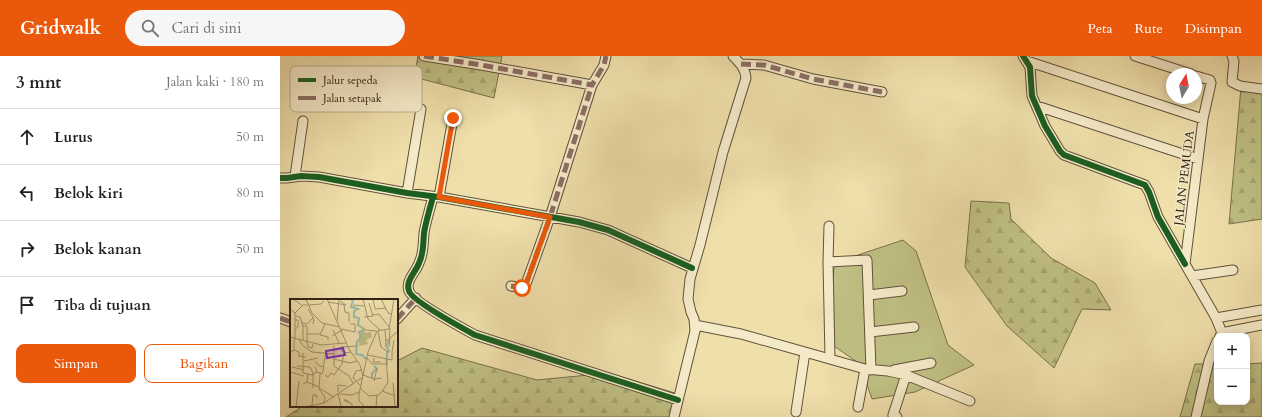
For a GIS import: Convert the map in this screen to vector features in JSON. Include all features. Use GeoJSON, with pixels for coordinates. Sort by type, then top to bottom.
{"type":"FeatureCollection","features":[{"type":"Feature","properties":{"kind":"street"},"geometry":{"type":"LineString","coordinates":[[424,56],[592,85]]}},
{"type":"Feature","properties":{"kind":"street"},"geometry":{"type":"LineString","coordinates":[[510,286],[522,288],[525,286],[550,217],[592,85],[604,64],[606,56]]}},
{"type":"Feature","properties":{"kind":"street"},"geometry":{"type":"LineString","coordinates":[[674,417],[696,331],[696,325],[688,299],[692,268],[700,245],[723,152],[746,78],[746,73],[742,64],[733,56]]}},
{"type":"Feature","properties":{"kind":"street"},"geometry":{"type":"LineString","coordinates":[[1135,56],[1172,68]]}},
{"type":"Feature","properties":{"kind":"street"},"geometry":{"type":"LineString","coordinates":[[1232,56],[1234,61],[1232,82],[1240,86],[1262,89]]}},
{"type":"Feature","properties":{"kind":"street"},"geometry":{"type":"LineString","coordinates":[[1025,59],[1032,73],[1032,96],[1045,126],[1060,151],[1064,155],[1144,185],[1149,192],[1158,217],[1216,318],[1219,333]]}},
{"type":"Feature","properties":{"kind":"street"},"geometry":{"type":"LineString","coordinates":[[1025,59],[1203,119]]}},
{"type":"Feature","properties":{"kind":"street"},"geometry":{"type":"LineString","coordinates":[[742,64],[764,65],[813,79],[882,92]]}},
{"type":"Feature","properties":{"kind":"street","name":"JALAN PEMUDA"},"geometry":{"type":"LineString","coordinates":[[1186,264],[1203,119],[1211,83],[1210,80],[1202,78]]}},
{"type":"Feature","properties":{"kind":"street"},"geometry":{"type":"LineString","coordinates":[[1037,106],[1198,159]]}},
{"type":"Feature","properties":{"kind":"street"},"geometry":{"type":"LineString","coordinates":[[407,194],[421,112]]}},
{"type":"Feature","properties":{"kind":"street"},"geometry":{"type":"LineString","coordinates":[[453,118],[436,197],[424,232],[423,253],[409,280],[408,288],[411,295],[446,320],[475,335],[678,400]]}},
{"type":"Feature","properties":{"kind":"street"},"geometry":{"type":"LineString","coordinates":[[295,176],[303,121]]}},
{"type":"Feature","properties":{"kind":"street"},"geometry":{"type":"LineString","coordinates":[[280,178],[295,176],[319,177],[407,194],[436,197],[584,223],[608,230],[692,268]]}},
{"type":"Feature","properties":{"kind":"street"},"geometry":{"type":"LineString","coordinates":[[829,226],[828,262],[830,358]]}},
{"type":"Feature","properties":{"kind":"street"},"geometry":{"type":"LineString","coordinates":[[828,262],[867,260],[870,332],[868,369],[858,407]]}},
{"type":"Feature","properties":{"kind":"street"},"geometry":{"type":"LineString","coordinates":[[1192,276],[1233,270]]}},
{"type":"Feature","properties":{"kind":"street"},"geometry":{"type":"LineString","coordinates":[[869,295],[902,291]]}},
{"type":"Feature","properties":{"kind":"street"},"geometry":{"type":"LineString","coordinates":[[398,318],[416,298]]}},
{"type":"Feature","properties":{"kind":"street"},"geometry":{"type":"LineString","coordinates":[[1216,318],[1262,310]]}},
{"type":"Feature","properties":{"kind":"street"},"geometry":{"type":"LineString","coordinates":[[280,318],[290,322]]}},
{"type":"Feature","properties":{"kind":"street"},"geometry":{"type":"LineString","coordinates":[[696,325],[741,334],[868,369],[906,375],[970,401]]}},
{"type":"Feature","properties":{"kind":"street"},"geometry":{"type":"LineString","coordinates":[[1234,333],[1262,325]]}},
{"type":"Feature","properties":{"kind":"street"},"geometry":{"type":"LineString","coordinates":[[870,332],[914,327]]}},
{"type":"Feature","properties":{"kind":"street"},"geometry":{"type":"LineString","coordinates":[[1196,417],[1209,361],[1214,350]]}},
{"type":"Feature","properties":{"kind":"street"},"geometry":{"type":"LineString","coordinates":[[796,412],[804,352]]}},
{"type":"Feature","properties":{"kind":"street"},"geometry":{"type":"LineString","coordinates":[[888,371],[931,363]]}},
{"type":"Feature","properties":{"kind":"street"},"geometry":{"type":"LineString","coordinates":[[897,417],[893,415],[906,375]]}},
{"type":"Feature","properties":{"kind":"green space"},"geometry":{"type":"Polygon","coordinates":[[[418,56],[502,56],[494,98],[422,79],[422,66],[416,66],[418,56]]]}},
{"type":"Feature","properties":{"kind":"green space"},"geometry":{"type":"Polygon","coordinates":[[[1241,87],[1262,88],[1262,219],[1229,224],[1241,87]]]}},
{"type":"Feature","properties":{"kind":"green space"},"geometry":{"type":"Polygon","coordinates":[[[971,201],[1009,203],[1011,219],[1051,258],[1095,283],[1111,310],[1082,309],[1054,368],[1007,326],[965,267],[971,201]]]}},
{"type":"Feature","properties":{"kind":"green space"},"geometry":{"type":"Polygon","coordinates":[[[903,240],[916,251],[948,345],[974,365],[915,392],[872,399],[860,364],[831,344],[834,263],[903,240]]]}},
{"type":"Feature","properties":{"kind":"green space"},"geometry":{"type":"Polygon","coordinates":[[[422,348],[537,380],[609,373],[678,394],[672,417],[286,417],[300,407],[398,407],[398,360],[422,348]]]}},
{"type":"Feature","properties":{"kind":"green space"},"geometry":{"type":"Polygon","coordinates":[[[1262,363],[1262,417],[1180,417],[1195,364],[1214,364],[1214,405],[1250,405],[1250,364],[1262,363]]]}},
{"type":"Feature","properties":{"kind":"marked path"},"geometry":{"type":"LineString","coordinates":[[424,56],[592,85],[604,65],[606,56]]}},
{"type":"Feature","properties":{"kind":"marked path"},"geometry":{"type":"LineString","coordinates":[[741,64],[764,65],[813,79],[882,92]]}},
{"type":"Feature","properties":{"kind":"marked path"},"geometry":{"type":"LineString","coordinates":[[511,286],[523,288],[526,284],[550,217],[592,85]]}},
{"type":"Feature","properties":{"kind":"marked path"},"geometry":{"type":"LineString","coordinates":[[398,318],[416,298]]}},
{"type":"Feature","properties":{"kind":"marked path"},"geometry":{"type":"LineString","coordinates":[[280,318],[290,322]]}},
{"type":"Feature","properties":{"kind":"cycle path"},"geometry":{"type":"LineString","coordinates":[[1023,56],[1030,67],[1032,96],[1045,126],[1060,151],[1064,155],[1145,185],[1158,217],[1185,264]]}},
{"type":"Feature","properties":{"kind":"cycle path"},"geometry":{"type":"LineString","coordinates":[[280,178],[301,176],[319,177],[579,222],[608,230],[692,268]]}},
{"type":"Feature","properties":{"kind":"cycle path"},"geometry":{"type":"LineString","coordinates":[[433,197],[424,233],[422,256],[408,284],[409,291],[412,296],[475,335],[678,400]]}},
{"type":"Feature","properties":{"kind":"route"},"geometry":{"type":"LineString","coordinates":[[453,118],[439,197],[550,217],[526,284],[524,288],[522,288]]}}]}
